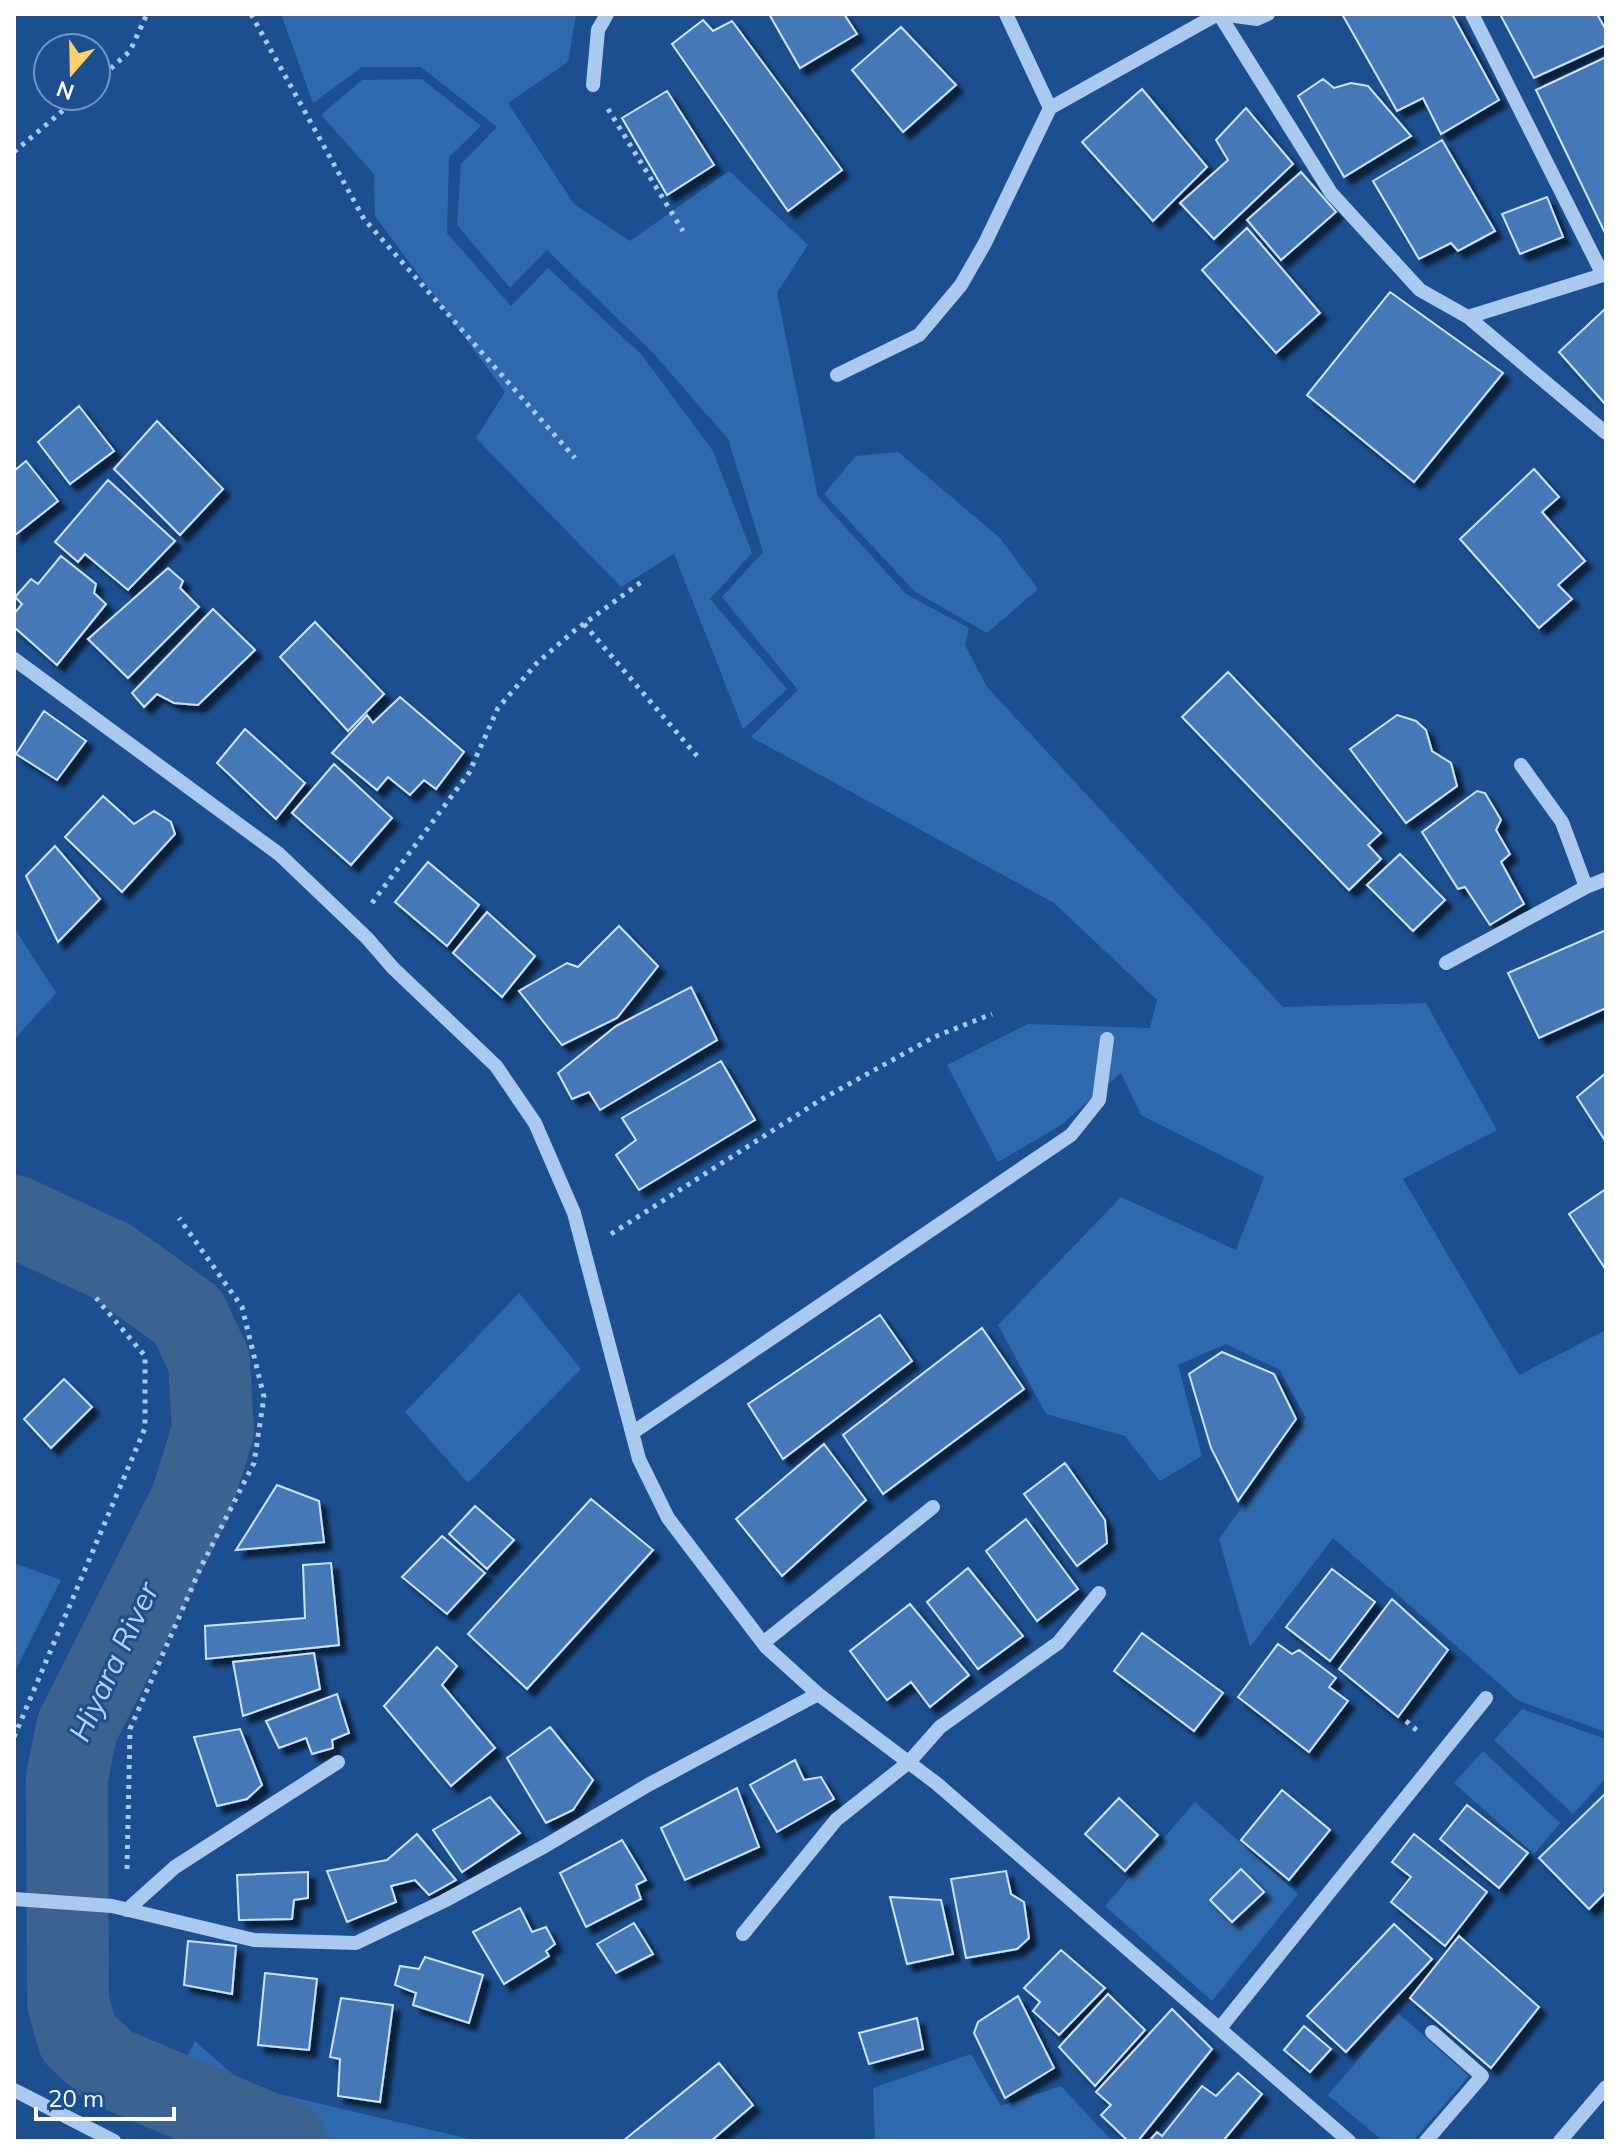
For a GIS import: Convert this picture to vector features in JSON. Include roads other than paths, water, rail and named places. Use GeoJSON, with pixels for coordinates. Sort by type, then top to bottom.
{"type":"FeatureCollection","features":[{"type":"Feature","properties":{"kind":"street"},"geometry":{"type":"LineString","coordinates":[[593,85],[598,30],[607,14]]}},
{"type":"Feature","properties":{"kind":"street"},"geometry":{"type":"LineString","coordinates":[[1006,14],[1050,108]]}},
{"type":"Feature","properties":{"kind":"street"},"geometry":{"type":"LineString","coordinates":[[1219,14],[1331,193],[1420,290],[1468,317],[1606,433]]}},
{"type":"Feature","properties":{"kind":"street"},"geometry":{"type":"LineString","coordinates":[[837,375],[919,335],[961,285],[985,243],[1050,108],[1219,14],[1257,19],[1268,14]]}},
{"type":"Feature","properties":{"kind":"street"},"geometry":{"type":"LineString","coordinates":[[1468,317],[1605,275],[1472,14]]}},
{"type":"Feature","properties":{"kind":"street"},"geometry":{"type":"LineString","coordinates":[[14,659],[279,854],[496,1066],[535,1123],[574,1213],[639,1459],[668,1518],[763,1643],[818,1694],[909,1762],[1349,2141]]}},
{"type":"Feature","properties":{"kind":"street"},"geometry":{"type":"LineString","coordinates":[[1521,765],[1562,822],[1586,887]]}},
{"type":"Feature","properties":{"kind":"street"},"geometry":{"type":"LineString","coordinates":[[1446,963],[1606,879]]}},
{"type":"Feature","properties":{"kind":"street"},"geometry":{"type":"LineString","coordinates":[[632,1433],[1071,1135],[1099,1100],[1107,1039]]}},
{"type":"Feature","properties":{"kind":"street"},"geometry":{"type":"LineString","coordinates":[[763,1643],[933,1507]]}},
{"type":"Feature","properties":{"kind":"street"},"geometry":{"type":"LineString","coordinates":[[743,1934],[836,1820],[909,1762],[940,1727],[1058,1643],[1099,1593]]}},
{"type":"Feature","properties":{"kind":"street"},"geometry":{"type":"LineString","coordinates":[[14,1899],[112,1906],[254,1940],[356,1943],[456,1894],[648,1785],[818,1694]]}},
{"type":"Feature","properties":{"kind":"street"},"geometry":{"type":"LineString","coordinates":[[1220,2028],[1486,1698]]}},
{"type":"Feature","properties":{"kind":"street"},"geometry":{"type":"LineString","coordinates":[[127,1910],[175,1867],[338,1762]]}},
{"type":"Feature","properties":{"kind":"street"},"geometry":{"type":"LineString","coordinates":[[1426,2141],[1482,2076],[1432,2032]]}},
{"type":"Feature","properties":{"kind":"street"},"geometry":{"type":"LineString","coordinates":[[1560,2141],[1606,2087]]}},
{"type":"Feature","properties":{"kind":"street"},"geometry":{"type":"LineString","coordinates":[[14,2090],[114,2141]]}},
{"type":"Feature","properties":{"kind":"waterway","name":"Hiyara River"},"geometry":{"type":"LineString","coordinates":[[14,1216],[111,1261],[188,1316],[209,1361],[213,1431],[191,1501],[77,1728],[67,1777],[68,2002],[78,2038],[110,2067],[285,2141]]}}]}
